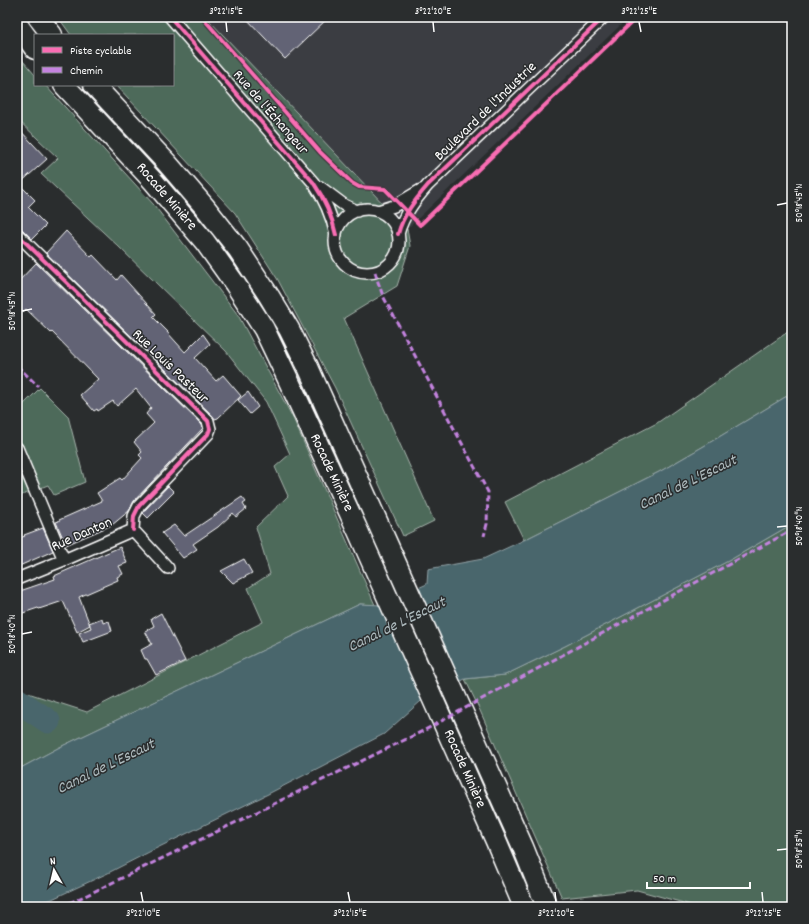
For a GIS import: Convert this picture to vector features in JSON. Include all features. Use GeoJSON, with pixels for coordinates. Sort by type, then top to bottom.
{"type":"FeatureCollection","features":[{"type":"Feature","properties":{"kind":"highway"},"geometry":{"type":"LineString","coordinates":[[38,17],[51,34]]}},
{"type":"Feature","properties":{"kind":"highway"},"geometry":{"type":"LineString","coordinates":[[17,24],[34,48]]}},
{"type":"Feature","properties":{"kind":"highway","name":"Rocade Minière"},"geometry":{"type":"LineString","coordinates":[[65,86],[188,221],[213,253],[264,329],[358,531],[524,907]]}},
{"type":"Feature","properties":{"kind":"highway","name":"Rocade Minière"},"geometry":{"type":"LineString","coordinates":[[95,86],[167,163],[204,206],[238,249],[284,320],[377,521],[536,877],[547,907]]}},
{"type":"Feature","properties":{"kind":"street","name":"Rue de l'Échangeur"},"geometry":{"type":"LineString","coordinates":[[170,17],[313,182],[321,194],[331,216],[336,235]]}},
{"type":"Feature","properties":{"kind":"street","name":"Boulevard de l'Industrie"},"geometry":{"type":"LineString","coordinates":[[398,234],[407,212],[428,185],[604,17]]}},
{"type":"Feature","properties":{"kind":"street","name":"Rue de l'Échangeur"},"geometry":{"type":"LineString","coordinates":[[313,182],[344,205],[357,211]]}},
{"type":"Feature","properties":{"kind":"street","name":"Boulevard de l'Industrie"},"geometry":{"type":"LineString","coordinates":[[378,211],[399,204],[428,185]]}},
{"type":"Feature","properties":{"kind":"street"},"geometry":{"type":"LineString","coordinates":[[365,209],[378,211],[383,213],[394,224],[398,234],[399,245],[396,255],[385,267],[375,272],[365,273],[354,270],[342,260],[335,246],[339,226],[348,215],[357,211],[365,209]]}},
{"type":"Feature","properties":{"kind":"street","name":"Rue Louis Pasteur"},"geometry":{"type":"LineString","coordinates":[[17,234],[210,424],[208,434],[139,506],[134,516],[133,530]]}},
{"type":"Feature","properties":{"kind":"street"},"geometry":{"type":"LineString","coordinates":[[17,448],[64,560]]}},
{"type":"Feature","properties":{"kind":"street","name":"Rue Danton"},"geometry":{"type":"LineString","coordinates":[[17,578],[64,560],[133,530],[168,568]]}},
{"type":"Feature","properties":{"kind":"shaded area"},"geometry":{"type":"Polygon","coordinates":[[[206,17],[629,17],[407,229],[206,17]]]}},
{"type":"Feature","properties":{"kind":"green space"},"geometry":{"type":"Polygon","coordinates":[[[58,17],[206,17],[407,229],[410,246],[397,286],[344,318],[434,521],[403,536],[335,388],[278,280],[235,213],[117,86],[174,86],[174,34],[70,34],[58,17]]]}},
{"type":"Feature","properties":{"kind":"green space"},"geometry":{"type":"Polygon","coordinates":[[[17,54],[34,74],[34,86],[46,86],[154,205],[238,315],[293,418],[375,605],[360,604],[58,748],[17,770],[17,689],[87,712],[263,622],[248,588],[270,574],[256,527],[288,496],[275,467],[290,454],[266,402],[226,351],[118,246],[41,174],[58,158],[17,119],[17,54]]]}},
{"type":"Feature","properties":{"kind":"green space"},"geometry":{"type":"Polygon","coordinates":[[[792,329],[792,393],[659,472],[524,540],[505,502],[657,423],[792,329]]]}},
{"type":"Feature","properties":{"kind":"green space"},"geometry":{"type":"Polygon","coordinates":[[[40,388],[68,416],[85,482],[54,495],[48,485],[17,497],[17,403],[21,407],[40,388]]]}},
{"type":"Feature","properties":{"kind":"green space"},"geometry":{"type":"Polygon","coordinates":[[[792,524],[792,907],[698,907],[637,890],[562,898],[465,679],[505,675],[565,646],[730,560],[792,524]]]}},
{"type":"Feature","properties":{"kind":"water","name":"Canal de L'Escaut"},"geometry":{"type":"Polygon","coordinates":[[[792,393],[792,524],[730,560],[565,646],[505,675],[465,679],[421,701],[384,734],[268,794],[50,900],[24,904],[17,907],[17,770],[58,748],[360,604],[381,605],[427,584],[428,569],[483,559],[524,540],[659,472],[792,393]]]}},
{"type":"Feature","properties":{"kind":"building"},"geometry":{"type":"Polygon","coordinates":[[[245,17],[329,17],[285,59],[245,17]]]}},
{"type":"Feature","properties":{"kind":"building"},"geometry":{"type":"Polygon","coordinates":[[[17,127],[47,159],[19,184],[35,200],[28,207],[46,225],[32,239],[22,229],[17,227],[17,127]]]}},
{"type":"Feature","properties":{"kind":"building"},"geometry":{"type":"Polygon","coordinates":[[[66,231],[91,257],[93,255],[117,280],[121,275],[156,314],[153,317],[185,352],[203,334],[210,344],[195,358],[216,381],[223,375],[241,396],[218,418],[215,419],[46,253],[66,231]]]}},
{"type":"Feature","properties":{"kind":"building"},"geometry":{"type":"Polygon","coordinates":[[[36,263],[202,425],[203,428],[134,501],[129,511],[112,525],[66,545],[56,522],[102,501],[97,493],[120,478],[122,480],[142,458],[139,455],[142,452],[134,442],[154,423],[146,414],[151,408],[136,389],[117,406],[113,401],[98,411],[97,409],[94,411],[80,395],[98,379],[52,332],[51,333],[26,309],[23,312],[17,307],[17,283],[36,263]]]}},
{"type":"Feature","properties":{"kind":"building"},"geometry":{"type":"Polygon","coordinates":[[[248,392],[258,407],[250,414],[238,400],[248,392]]]}},
{"type":"Feature","properties":{"kind":"building"},"geometry":{"type":"Polygon","coordinates":[[[168,486],[174,492],[148,518],[143,513],[168,486]]]}},
{"type":"Feature","properties":{"kind":"building"},"geometry":{"type":"Polygon","coordinates":[[[242,497],[246,502],[243,504],[246,509],[236,517],[233,513],[218,527],[193,544],[197,549],[183,558],[162,533],[174,525],[184,536],[242,497]]]}},
{"type":"Feature","properties":{"kind":"building"},"geometry":{"type":"Polygon","coordinates":[[[43,528],[53,551],[17,567],[17,539],[43,528]]]}},
{"type":"Feature","properties":{"kind":"building"},"geometry":{"type":"Polygon","coordinates":[[[120,547],[127,563],[119,566],[123,574],[117,577],[118,580],[79,597],[90,625],[77,632],[63,601],[17,615],[17,592],[55,579],[54,576],[120,547]]]}},
{"type":"Feature","properties":{"kind":"building"},"geometry":{"type":"Polygon","coordinates":[[[244,559],[252,573],[233,583],[221,571],[244,559]]]}},
{"type":"Feature","properties":{"kind":"building"},"geometry":{"type":"Polygon","coordinates":[[[161,613],[185,661],[156,675],[147,659],[145,659],[141,650],[152,644],[145,631],[154,626],[151,619],[161,613]]]}},
{"type":"Feature","properties":{"kind":"building"},"geometry":{"type":"Polygon","coordinates":[[[102,618],[103,623],[109,621],[112,631],[83,642],[79,633],[91,628],[89,623],[102,618]]]}},
{"type":"Feature","properties":{"kind":"waterway"},"geometry":{"type":"LineString","coordinates":[[17,700],[48,721]]}},
{"type":"Feature","properties":{"kind":"marked path"},"geometry":{"type":"LineString","coordinates":[[375,272],[383,296],[488,492],[487,524],[484,536]]}},
{"type":"Feature","properties":{"kind":"marked path"},"geometry":{"type":"LineString","coordinates":[[17,366],[38,386]]}},
{"type":"Feature","properties":{"kind":"marked path"},"geometry":{"type":"LineString","coordinates":[[61,907],[425,730],[792,530]]}},
{"type":"Feature","properties":{"kind":"cycle path"},"geometry":{"type":"LineString","coordinates":[[170,17],[313,182],[327,207],[336,235]]}},
{"type":"Feature","properties":{"kind":"cycle path"},"geometry":{"type":"LineString","coordinates":[[202,17],[320,152],[352,183],[359,187],[385,189],[420,225],[637,17]]}},
{"type":"Feature","properties":{"kind":"cycle path"},"geometry":{"type":"LineString","coordinates":[[398,234],[406,214],[428,185],[604,17]]}},
{"type":"Feature","properties":{"kind":"cycle path"},"geometry":{"type":"LineString","coordinates":[[17,234],[208,421],[210,429],[208,434],[139,506],[134,516],[133,530]]}}]}
